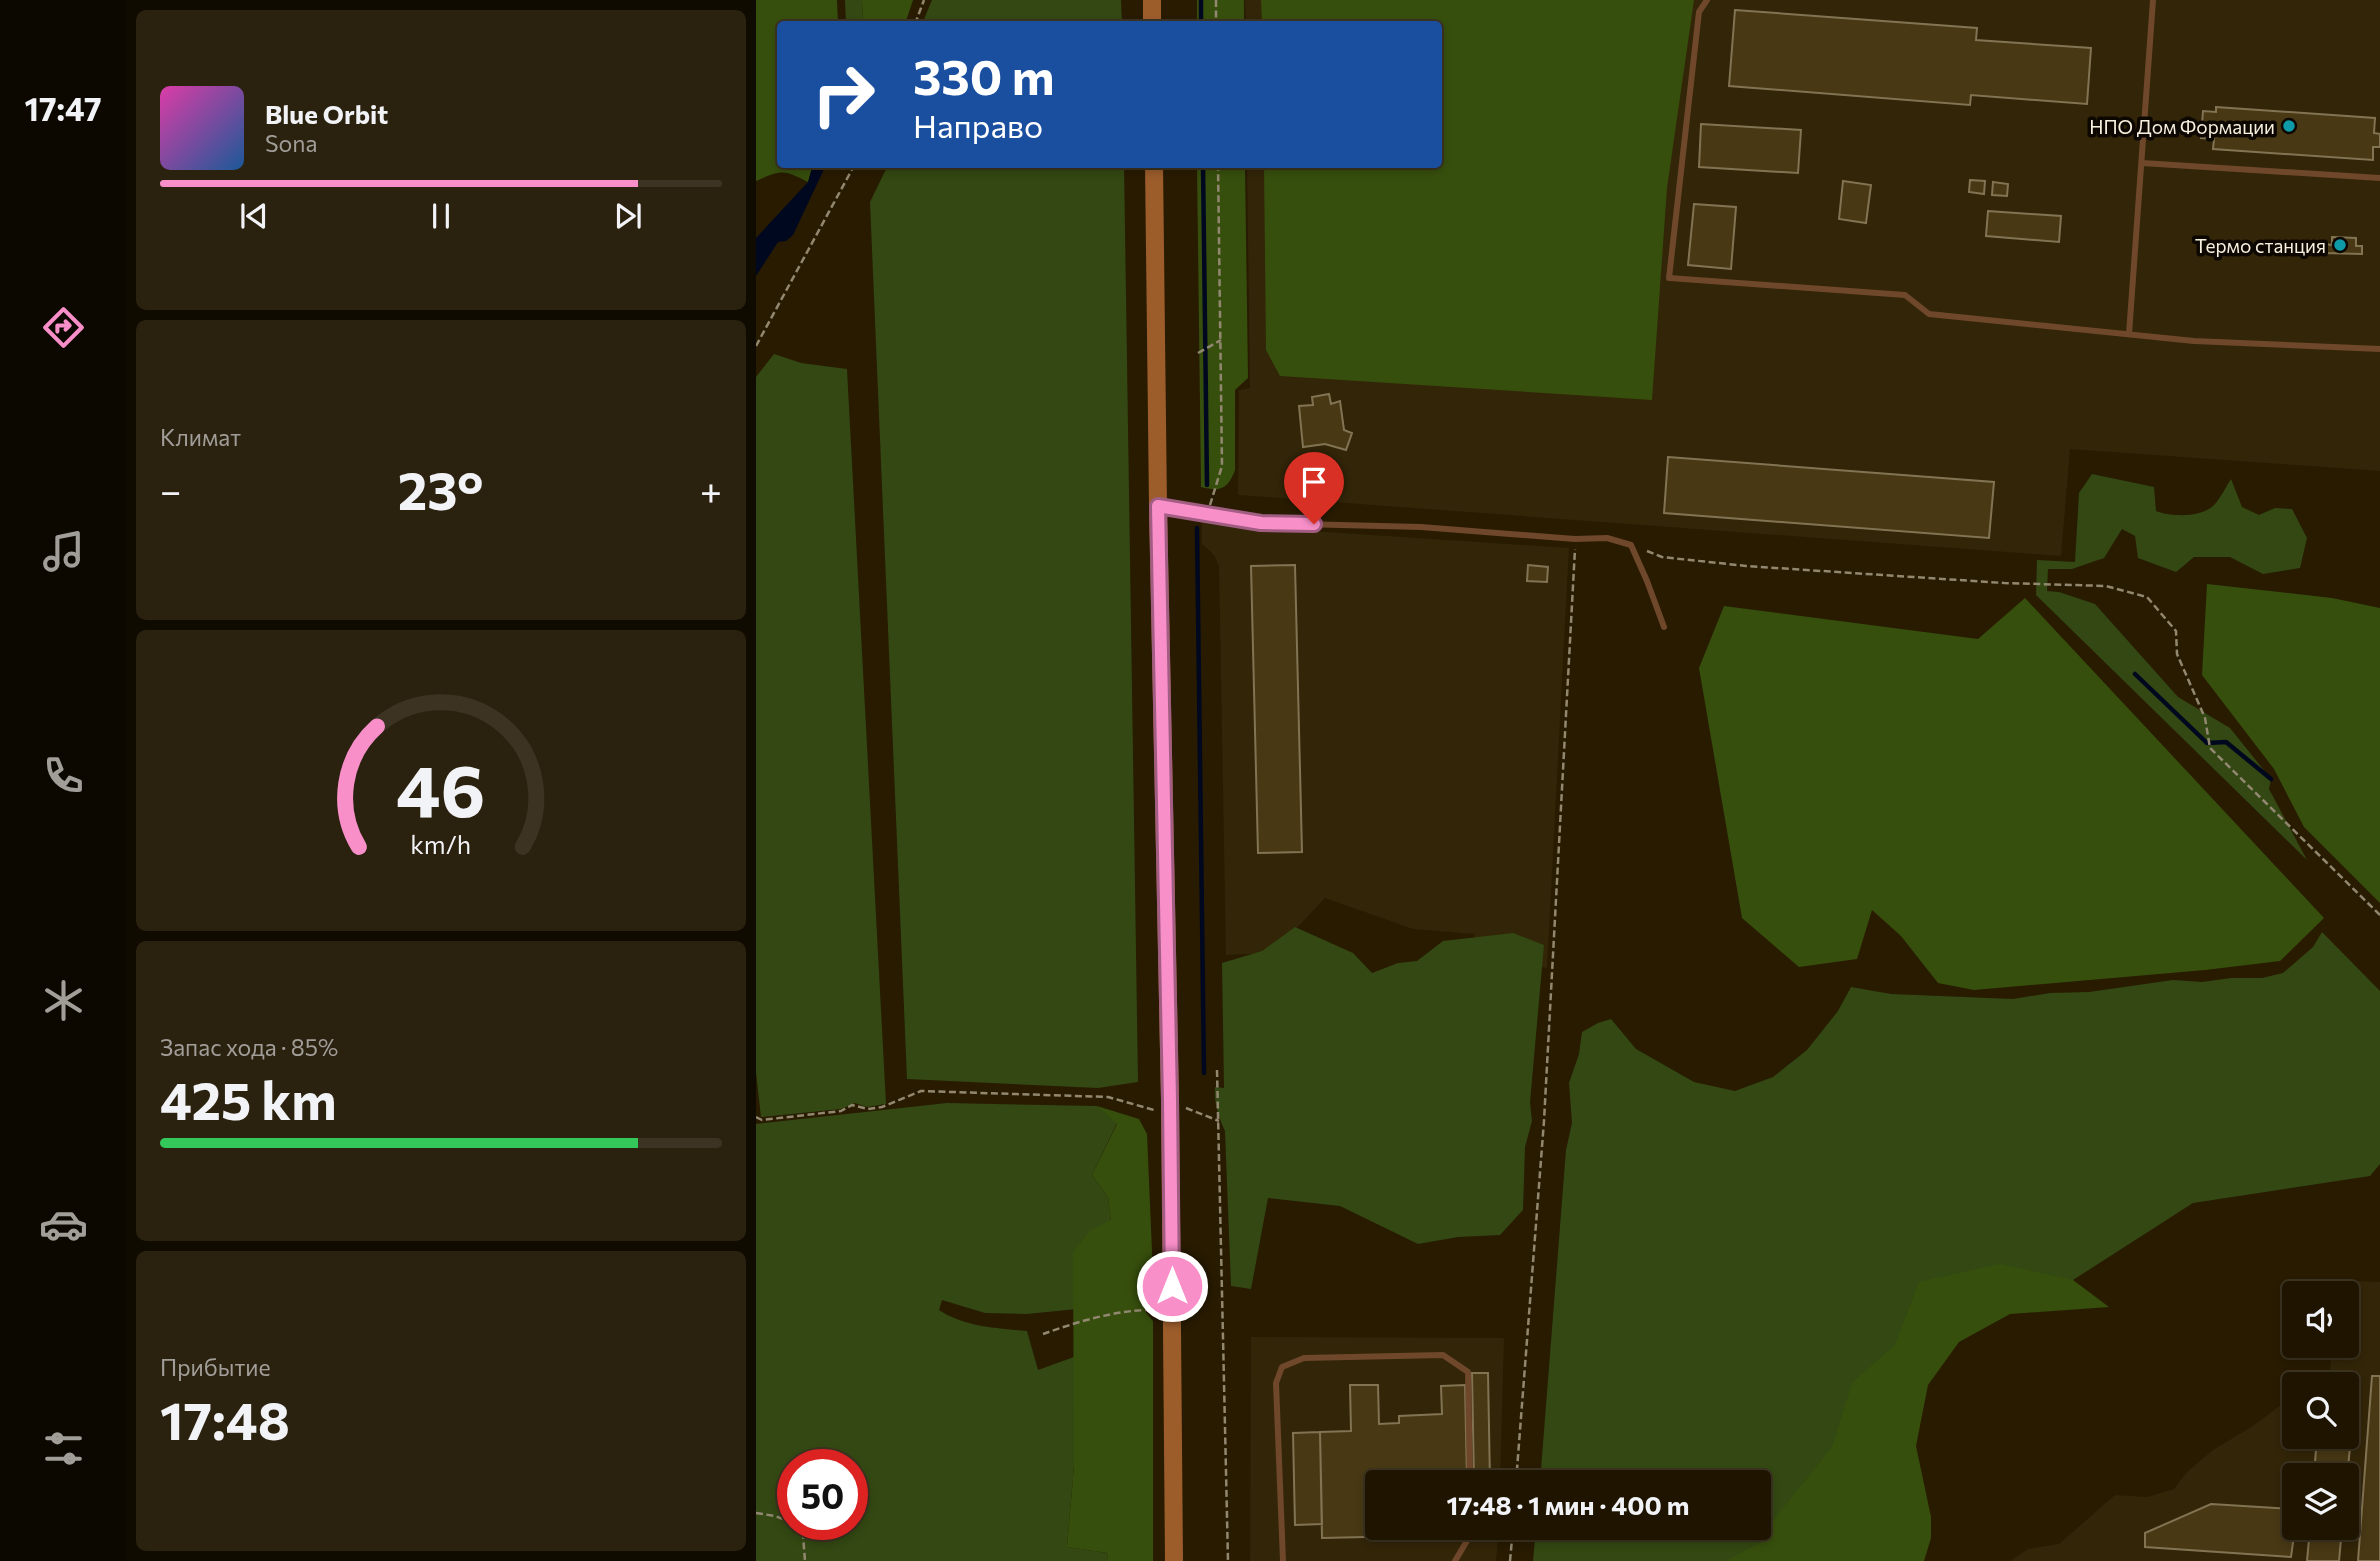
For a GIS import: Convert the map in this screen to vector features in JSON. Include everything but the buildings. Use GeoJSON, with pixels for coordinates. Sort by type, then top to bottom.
{"type":"FeatureCollection","features":[{"type":"Feature","properties":{"kind":"main road"},"geometry":{"type":"LineString","coordinates":[[1152,0],[1152,21]]}},
{"type":"Feature","properties":{"kind":"main road"},"geometry":{"type":"LineString","coordinates":[[1154,168],[1170,1110],[1174,1561]]}},
{"type":"Feature","properties":{"kind":"lane"},"geometry":{"type":"LineString","coordinates":[[1707,0],[1699,12],[1669,278],[1905,295],[1929,314],[2194,341],[2380,349]]}},
{"type":"Feature","properties":{"kind":"lane"},"geometry":{"type":"LineString","coordinates":[[2129,334],[2153,0]]}},
{"type":"Feature","properties":{"kind":"lane"},"geometry":{"type":"LineString","coordinates":[[2142,163],[2380,178]]}},
{"type":"Feature","properties":{"kind":"lane"},"geometry":{"type":"LineString","coordinates":[[1158,506],[1261,523],[1421,527],[1575,540],[1607,538],[1631,545],[1664,627]]}},
{"type":"Feature","properties":{"kind":"lane"},"geometry":{"type":"LineString","coordinates":[[1283,1561],[1276,1383],[1282,1367],[1304,1358],[1443,1355],[1457,1362],[1468,1372],[1470,1470]]}},
{"type":"Feature","properties":{"kind":"lane"},"geometry":{"type":"LineString","coordinates":[[1455,1561],[1467,1540]]}},
{"type":"Feature","properties":{"kind":"path"},"geometry":{"type":"LineString","coordinates":[[916,21],[924,0]]}},
{"type":"Feature","properties":{"kind":"path"},"geometry":{"type":"LineString","coordinates":[[1216,0],[1216,21]]}},
{"type":"Feature","properties":{"kind":"path"},"geometry":{"type":"LineString","coordinates":[[756,346],[853,168]]}},
{"type":"Feature","properties":{"kind":"path"},"geometry":{"type":"LineString","coordinates":[[1207,515],[1222,466],[1218,168]]}},
{"type":"Feature","properties":{"kind":"path"},"geometry":{"type":"LineString","coordinates":[[1198,353],[1221,340]]}},
{"type":"Feature","properties":{"kind":"path"},"geometry":{"type":"LineString","coordinates":[[1517,1470],[1544,1121],[1575,540]]}},
{"type":"Feature","properties":{"kind":"path"},"geometry":{"type":"LineString","coordinates":[[1631,545],[1662,557],[1746,566],[2004,583],[2106,586],[2147,597],[2176,631],[2177,654],[2206,718],[2210,748],[2380,915]]}},
{"type":"Feature","properties":{"kind":"path"},"geometry":{"type":"LineString","coordinates":[[1217,1070],[1228,1561]]}},
{"type":"Feature","properties":{"kind":"path"},"geometry":{"type":"LineString","coordinates":[[756,1118],[762,1120],[841,1111],[852,1105],[867,1109],[882,1107],[921,1091],[1108,1097],[1170,1110],[1185,1107],[1219,1121]]}},
{"type":"Feature","properties":{"kind":"path"},"geometry":{"type":"LineString","coordinates":[[1043,1334],[1068,1325],[1133,1312],[1172,1311]]}},
{"type":"Feature","properties":{"kind":"path"},"geometry":{"type":"LineString","coordinates":[[756,1513],[777,1517]]}},
{"type":"Feature","properties":{"kind":"path"},"geometry":{"type":"LineString","coordinates":[[803,1540],[805,1561]]}},
{"type":"Feature","properties":{"kind":"path"},"geometry":{"type":"LineString","coordinates":[[1510,1561],[1512,1540]]}},
{"type":"Feature","properties":{"kind":"shaded area"},"geometry":{"type":"Polygon","coordinates":[[[1245,0],[2380,0],[2380,471],[2070,449],[2061,556],[1238,495],[1239,390],[1250,388],[1247,168],[1442,168],[1442,21],[1246,21],[1245,0]]]}},
{"type":"Feature","properties":{"kind":"shaded area"},"geometry":{"type":"Polygon","coordinates":[[[1202,518],[1234,526],[1569,548],[1547,968],[1477,957],[1474,934],[1413,929],[1325,898],[1273,953],[1226,955],[1219,566],[1214,555],[1202,544],[1202,518]]]}},
{"type":"Feature","properties":{"kind":"shaded area"},"geometry":{"type":"Polygon","coordinates":[[[2359,1281],[2380,1282],[2380,1561],[2010,1561],[2028,1549],[2059,1544],[2115,1495],[2147,1497],[2174,1489],[2187,1472],[2213,1450],[2253,1426],[2282,1404],[2282,1449],[2359,1449],[2359,1372],[2326,1372],[2330,1369],[2331,1358],[2359,1358],[2359,1281]]]}},
{"type":"Feature","properties":{"kind":"shaded area"},"geometry":{"type":"Polygon","coordinates":[[[1251,1337],[1504,1338],[1500,1470],[1365,1470],[1365,1540],[1498,1540],[1496,1561],[1250,1561],[1251,1337]]]}},
{"type":"Feature","properties":{"kind":"green space"},"geometry":{"type":"Polygon","coordinates":[[[756,0],[837,0],[838,21],[777,21],[777,168],[812,168],[808,182],[782,172],[756,181],[756,0]]]}},
{"type":"Feature","properties":{"kind":"green space"},"geometry":{"type":"Polygon","coordinates":[[[845,0],[862,0],[863,21],[846,21],[845,0]]]}},
{"type":"Feature","properties":{"kind":"green space"},"geometry":{"type":"Polygon","coordinates":[[[862,0],[913,0],[906,21],[863,21],[862,0]]]}},
{"type":"Feature","properties":{"kind":"green space"},"geometry":{"type":"Polygon","coordinates":[[[932,0],[1121,0],[1122,21],[923,21],[932,0]]]}},
{"type":"Feature","properties":{"kind":"green space"},"geometry":{"type":"Polygon","coordinates":[[[1197,0],[1244,0],[1244,21],[1197,21],[1197,0]]]}},
{"type":"Feature","properties":{"kind":"green space"},"geometry":{"type":"Polygon","coordinates":[[[1261,0],[1694,0],[1667,188],[1652,400],[1280,376],[1266,350],[1264,168],[1442,168],[1442,21],[1262,21],[1261,0]]]}},
{"type":"Feature","properties":{"kind":"green space"},"geometry":{"type":"Polygon","coordinates":[[[887,168],[1124,168],[1138,1082],[1098,1088],[907,1079],[870,202],[887,168]]]}},
{"type":"Feature","properties":{"kind":"green space"},"geometry":{"type":"Polygon","coordinates":[[[1197,168],[1245,168],[1248,378],[1235,390],[1235,470],[1223,488],[1201,487],[1197,168]]]}},
{"type":"Feature","properties":{"kind":"green space"},"geometry":{"type":"Polygon","coordinates":[[[774,354],[801,363],[847,369],[886,1104],[867,1107],[855,1103],[841,1109],[761,1117],[756,1072],[756,377],[774,354]]]}},
{"type":"Feature","properties":{"kind":"green space"},"geometry":{"type":"Polygon","coordinates":[[[2092,474],[2154,487],[2156,511],[2170,514],[2195,514],[2210,509],[2231,479],[2242,507],[2259,515],[2275,508],[2292,509],[2307,538],[2300,568],[2263,574],[2230,557],[2194,557],[2176,572],[2138,558],[2135,536],[2122,529],[2104,558],[2072,569],[2048,569],[2047,591],[2059,592],[2095,604],[2178,697],[2230,728],[2271,779],[2269,789],[2307,860],[2036,595],[2037,560],[2075,562],[2079,493],[2092,474]]]}},
{"type":"Feature","properties":{"kind":"green space"},"geometry":{"type":"Polygon","coordinates":[[[2207,584],[2332,598],[2380,608],[2380,903],[2304,827],[2274,769],[2202,675],[2207,584]]]}},
{"type":"Feature","properties":{"kind":"green space"},"geometry":{"type":"Polygon","coordinates":[[[2025,598],[2324,918],[2280,961],[1974,990],[1938,983],[1901,936],[1872,910],[1857,959],[1799,967],[1742,918],[1699,668],[1724,606],[1978,639],[2025,598]]]}},
{"type":"Feature","properties":{"kind":"green space"},"geometry":{"type":"Polygon","coordinates":[[[1295,927],[1353,953],[1372,973],[1398,963],[1417,961],[1443,941],[1513,933],[1544,945],[1530,1102],[1532,1121],[1525,1147],[1523,1210],[1500,1235],[1458,1237],[1418,1244],[1340,1206],[1268,1198],[1251,1289],[1231,1286],[1225,1131],[1217,1109],[1215,1093],[1215,1087],[1224,1088],[1222,963],[1262,951],[1295,927]]]}},
{"type":"Feature","properties":{"kind":"green space"},"geometry":{"type":"Polygon","coordinates":[[[2322,932],[2380,991],[2380,1164],[2370,1176],[2193,1203],[2073,1280],[2000,1286],[1934,1328],[1822,1561],[1533,1561],[1535,1540],[1771,1540],[1771,1470],[1541,1470],[1566,1150],[1572,1123],[1569,1083],[1579,1054],[1582,1032],[1611,1019],[1636,1049],[1694,1082],[1735,1091],[1773,1077],[1807,1050],[1838,1011],[1851,987],[1891,994],[2013,999],[2173,980],[2202,982],[2262,978],[2283,973],[2313,947],[2322,932]]]}},
{"type":"Feature","properties":{"kind":"green space"},"geometry":{"type":"Polygon","coordinates":[[[947,1103],[1097,1106],[1117,1123],[1092,1175],[1108,1197],[1111,1220],[1077,1309],[1027,1314],[985,1313],[942,1300],[939,1310],[970,1323],[1027,1331],[1038,1370],[1074,1357],[1074,1466],[1067,1547],[1108,1553],[1107,1561],[756,1561],[756,1124],[947,1103]]]}},
{"type":"Feature","properties":{"kind":"green space"},"geometry":{"type":"Polygon","coordinates":[[[1097,1106],[1139,1119],[1147,1134],[1154,1298],[1144,1310],[1153,1321],[1153,1561],[1107,1561],[1108,1553],[1067,1547],[1074,1466],[1073,1251],[1091,1230],[1111,1220],[1108,1197],[1092,1175],[1117,1124],[1097,1106]]]}},
{"type":"Feature","properties":{"kind":"green space"},"geometry":{"type":"Polygon","coordinates":[[[2000,1264],[2073,1280],[2109,1307],[2010,1314],[1959,1342],[1928,1385],[1916,1446],[1931,1517],[1931,1538],[1924,1561],[1725,1561],[1762,1540],[1771,1540],[1771,1525],[1775,1518],[1832,1447],[1852,1383],[1895,1345],[1919,1282],[2000,1264]]]}},
{"type":"Feature","properties":{"kind":"water"},"geometry":{"type":"Polygon","coordinates":[[[812,168],[825,168],[793,235],[786,241],[778,242],[756,276],[756,238],[808,182],[812,168]]]}},
{"type":"Feature","properties":{"kind":"waterway"},"geometry":{"type":"LineString","coordinates":[[1201,0],[1201,21]]}},
{"type":"Feature","properties":{"kind":"waterway"},"geometry":{"type":"LineString","coordinates":[[1203,168],[1207,485]]}},
{"type":"Feature","properties":{"kind":"waterway"},"geometry":{"type":"LineString","coordinates":[[1197,528],[1204,1073]]}},
{"type":"Feature","properties":{"kind":"waterway"},"geometry":{"type":"LineString","coordinates":[[2135,674],[2207,743],[2226,742],[2271,779]]}},
{"type":"Feature","properties":{"kind":"place","name":"НПО Дом Формации"},"geometry":{"type":"Point","coordinates":[2289,126]}},
{"type":"Feature","properties":{"kind":"place","name":"Термо станция"},"geometry":{"type":"Point","coordinates":[2340,245]}},
{"type":"Feature","properties":{"kind":"route"},"geometry":{"type":"LineString","coordinates":[[1172,1286],[1158,506],[1261,523],[1314,524]]}}]}
